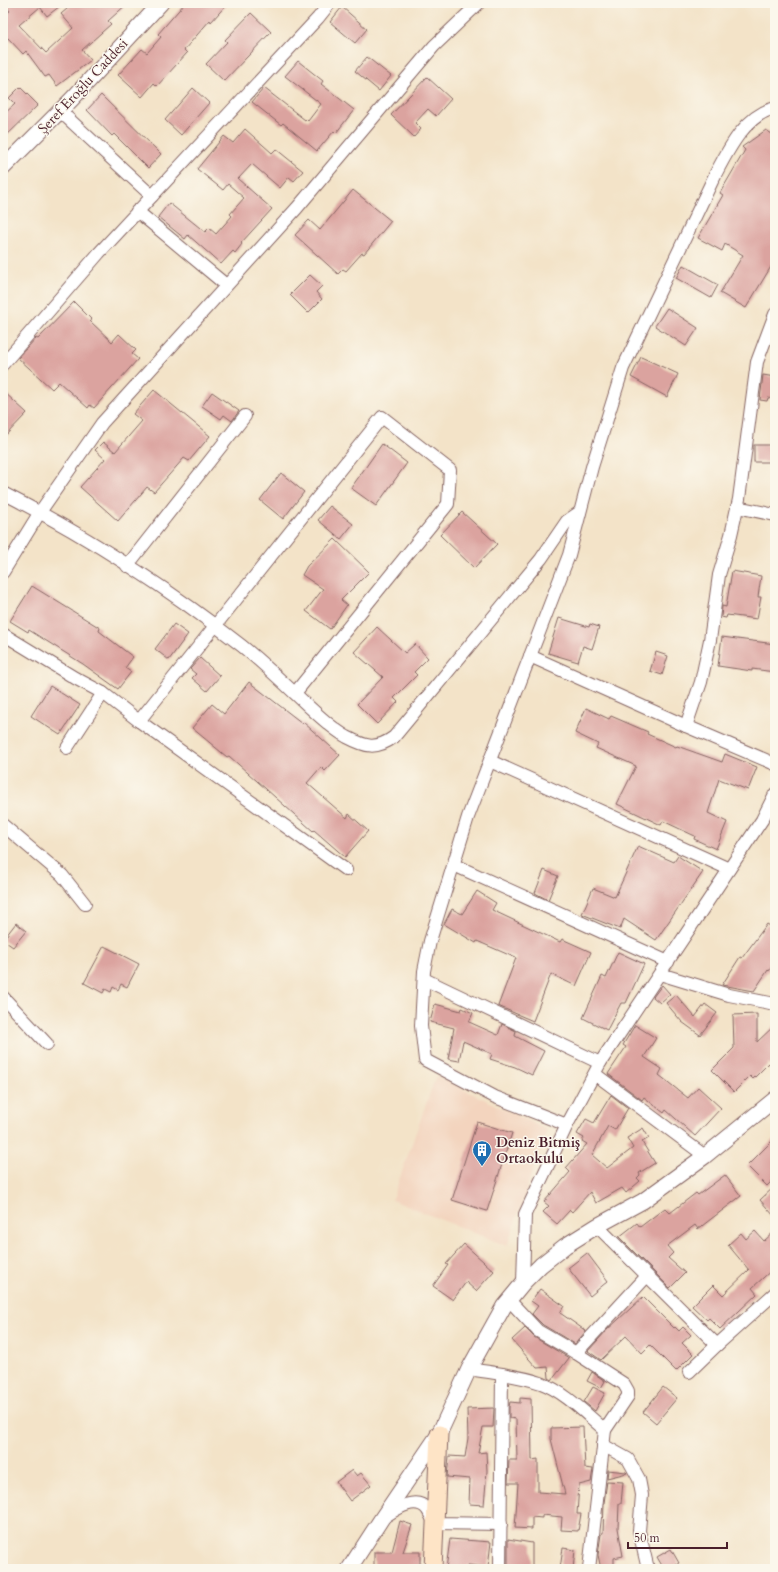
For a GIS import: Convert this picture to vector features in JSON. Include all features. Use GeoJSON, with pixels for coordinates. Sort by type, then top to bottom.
{"type":"FeatureCollection","features":[{"type":"Feature","properties":{"kind":"main road"},"geometry":{"type":"LineString","coordinates":[[433,1569],[434,1523],[440,1434]]}},
{"type":"Feature","properties":{"kind":"street","name":"Şeref Eroğlu Caddesi"},"geometry":{"type":"LineString","coordinates":[[3,168],[60,111],[161,3]]}},
{"type":"Feature","properties":{"kind":"street"},"geometry":{"type":"LineString","coordinates":[[3,364],[99,252],[318,18],[330,3]]}},
{"type":"Feature","properties":{"kind":"street"},"geometry":{"type":"LineString","coordinates":[[3,572],[40,512],[102,423],[297,208],[434,46],[478,3]]}},
{"type":"Feature","properties":{"kind":"street"},"geometry":{"type":"LineString","coordinates":[[567,1125],[495,1097],[425,1060],[421,1026],[424,979],[430,941],[468,817],[569,555],[592,467],[623,368],[711,182],[731,145],[741,131],[769,109],[775,108]]}},
{"type":"Feature","properties":{"kind":"street"},"geometry":{"type":"LineString","coordinates":[[60,111],[152,196]]}},
{"type":"Feature","properties":{"kind":"street"},"geometry":{"type":"LineString","coordinates":[[137,211],[226,285]]}},
{"type":"Feature","properties":{"kind":"street"},"geometry":{"type":"LineString","coordinates":[[686,726],[701,682],[710,640],[719,575],[731,535],[737,507],[756,362],[775,314]]}},
{"type":"Feature","properties":{"kind":"street"},"geometry":{"type":"LineString","coordinates":[[127,566],[245,416]]}},
{"type":"Feature","properties":{"kind":"street"},"geometry":{"type":"LineString","coordinates":[[139,721],[382,417],[450,470],[448,504],[295,693]]}},
{"type":"Feature","properties":{"kind":"street"},"geometry":{"type":"LineString","coordinates":[[3,493],[40,512],[155,583],[215,625],[258,659],[326,723],[345,736],[359,743],[376,746],[386,744],[394,737],[541,559],[567,521],[580,512]]}},
{"type":"Feature","properties":{"kind":"street"},"geometry":{"type":"LineString","coordinates":[[737,507],[775,515]]}},
{"type":"Feature","properties":{"kind":"street"},"geometry":{"type":"LineString","coordinates":[[3,634],[76,678],[103,692],[139,721],[346,870]]}},
{"type":"Feature","properties":{"kind":"street"},"geometry":{"type":"LineString","coordinates":[[530,656],[775,764]]}},
{"type":"Feature","properties":{"kind":"street"},"geometry":{"type":"LineString","coordinates":[[67,748],[103,692]]}},
{"type":"Feature","properties":{"kind":"street"},"geometry":{"type":"LineString","coordinates":[[490,761],[729,869]]}},
{"type":"Feature","properties":{"kind":"street"},"geometry":{"type":"LineString","coordinates":[[523,1283],[525,1214],[567,1125],[598,1068],[668,962],[684,934],[762,820],[775,794]]}},
{"type":"Feature","properties":{"kind":"street"},"geometry":{"type":"LineString","coordinates":[[3,825],[62,875],[85,904]]}},
{"type":"Feature","properties":{"kind":"street"},"geometry":{"type":"LineString","coordinates":[[454,865],[668,962]]}},
{"type":"Feature","properties":{"kind":"street"},"geometry":{"type":"LineString","coordinates":[[660,974],[728,995],[773,1000]]}},
{"type":"Feature","properties":{"kind":"street"},"geometry":{"type":"LineString","coordinates":[[424,979],[598,1068],[705,1156]]}},
{"type":"Feature","properties":{"kind":"street"},"geometry":{"type":"LineString","coordinates":[[3,997],[47,1044]]}},
{"type":"Feature","properties":{"kind":"street"},"geometry":{"type":"LineString","coordinates":[[351,1568],[382,1518],[440,1434],[469,1369],[509,1300],[523,1283],[541,1265],[565,1246],[597,1226],[643,1201],[705,1156],[775,1099]]}},
{"type":"Feature","properties":{"kind":"street"},"geometry":{"type":"LineString","coordinates":[[597,1226],[717,1345]]}},
{"type":"Feature","properties":{"kind":"street"},"geometry":{"type":"LineString","coordinates":[[576,1353],[647,1276]]}},
{"type":"Feature","properties":{"kind":"street"},"geometry":{"type":"LineString","coordinates":[[688,1372],[775,1293]]}},
{"type":"Feature","properties":{"kind":"street"},"geometry":{"type":"LineString","coordinates":[[509,1300],[538,1331],[576,1353],[624,1384],[628,1391],[628,1396],[605,1430],[589,1569]]}},
{"type":"Feature","properties":{"kind":"street"},"geometry":{"type":"LineString","coordinates":[[469,1369],[502,1374],[542,1384],[564,1396],[605,1430]]}},
{"type":"Feature","properties":{"kind":"street"},"geometry":{"type":"LineString","coordinates":[[500,1569],[502,1374]]}},
{"type":"Feature","properties":{"kind":"street"},"geometry":{"type":"LineString","coordinates":[[603,1445],[628,1459],[639,1479],[642,1495],[639,1531],[648,1569]]}},
{"type":"Feature","properties":{"kind":"street"},"geometry":{"type":"LineString","coordinates":[[382,1518],[404,1505],[414,1504],[420,1505],[427,1509],[434,1523],[501,1524]]}},
{"type":"Feature","properties":{"kind":"shaded area"},"geometry":{"type":"Polygon","coordinates":[[[436,1076],[547,1130],[507,1246],[392,1200],[436,1076]]]}},
{"type":"Feature","properties":{"kind":"building"},"geometry":{"type":"Polygon","coordinates":[[[3,3],[64,3],[47,16],[40,7],[19,25],[46,53],[73,28],[61,14],[74,3],[128,3],[108,21],[111,24],[82,50],[91,60],[57,86],[49,75],[45,77],[26,51],[23,54],[8,38],[3,43],[3,17],[10,11],[3,3]]]}},
{"type":"Feature","properties":{"kind":"building"},"geometry":{"type":"Polygon","coordinates":[[[185,3],[228,3],[211,22],[210,20],[184,50],[187,53],[157,86],[154,83],[142,97],[118,75],[142,49],[147,53],[161,37],[158,34],[185,3]]]}},
{"type":"Feature","properties":{"kind":"building"},"geometry":{"type":"Polygon","coordinates":[[[342,7],[367,29],[355,43],[330,22],[342,7]]]}},
{"type":"Feature","properties":{"kind":"building"},"geometry":{"type":"Polygon","coordinates":[[[251,13],[271,32],[224,81],[206,64],[227,42],[225,40],[251,13]]]}},
{"type":"Feature","properties":{"kind":"building"},"geometry":{"type":"Polygon","coordinates":[[[367,57],[391,76],[379,91],[355,71],[367,57]]]}},
{"type":"Feature","properties":{"kind":"building"},"geometry":{"type":"Polygon","coordinates":[[[298,61],[323,81],[321,84],[354,110],[336,133],[334,131],[317,151],[283,123],[281,125],[252,102],[264,88],[308,121],[321,104],[285,76],[298,61]]]}},
{"type":"Feature","properties":{"kind":"building"},"geometry":{"type":"Polygon","coordinates":[[[427,77],[451,99],[436,116],[428,109],[415,123],[421,129],[414,137],[391,115],[427,77]]]}},
{"type":"Feature","properties":{"kind":"building"},"geometry":{"type":"Polygon","coordinates":[[[20,87],[38,105],[3,139],[3,115],[15,104],[9,98],[20,87]]]}},
{"type":"Feature","properties":{"kind":"building"},"geometry":{"type":"Polygon","coordinates":[[[193,88],[209,103],[181,135],[165,120],[193,88]]]}},
{"type":"Feature","properties":{"kind":"building"},"geometry":{"type":"Polygon","coordinates":[[[101,95],[161,154],[148,168],[114,134],[112,136],[87,110],[101,95]]]}},
{"type":"Feature","properties":{"kind":"building"},"geometry":{"type":"Polygon","coordinates":[[[245,129],[272,153],[276,149],[303,171],[294,181],[289,177],[280,188],[252,164],[238,179],[272,209],[241,243],[242,244],[235,253],[233,251],[221,264],[188,235],[185,239],[158,217],[169,203],[205,232],[209,228],[216,234],[232,216],[230,214],[244,198],[228,184],[223,190],[197,169],[224,136],[233,143],[245,129]]]}},
{"type":"Feature","properties":{"kind":"building"},"geometry":{"type":"Polygon","coordinates":[[[766,130],[775,136],[775,260],[746,308],[720,293],[743,255],[725,244],[722,251],[698,238],[723,195],[720,193],[745,150],[742,147],[766,130]]]}},
{"type":"Feature","properties":{"kind":"building"},"geometry":{"type":"Polygon","coordinates":[[[353,190],[391,221],[364,254],[362,253],[346,271],[343,269],[338,274],[295,235],[309,220],[320,230],[353,190]]]}},
{"type":"Feature","properties":{"kind":"building"},"geometry":{"type":"Polygon","coordinates":[[[683,265],[718,285],[711,298],[676,278],[683,265]]]}},
{"type":"Feature","properties":{"kind":"building"},"geometry":{"type":"Polygon","coordinates":[[[310,275],[322,286],[316,292],[322,299],[308,313],[290,295],[310,275]]]}},
{"type":"Feature","properties":{"kind":"building"},"geometry":{"type":"Polygon","coordinates":[[[74,302],[92,320],[90,321],[112,342],[119,334],[136,350],[132,354],[138,359],[94,408],[90,405],[88,408],[59,382],[52,389],[18,358],[36,338],[38,339],[74,302]]]}},
{"type":"Feature","properties":{"kind":"building"},"geometry":{"type":"Polygon","coordinates":[[[667,308],[698,328],[686,346],[655,326],[667,308]]]}},
{"type":"Feature","properties":{"kind":"building"},"geometry":{"type":"Polygon","coordinates":[[[641,357],[678,374],[667,397],[631,377],[641,357]]]}},
{"type":"Feature","properties":{"kind":"building"},"geometry":{"type":"Polygon","coordinates":[[[763,375],[775,377],[775,399],[768,398],[767,401],[760,400],[763,375]]]}},
{"type":"Feature","properties":{"kind":"building"},"geometry":{"type":"Polygon","coordinates":[[[154,390],[210,436],[189,461],[184,458],[154,492],[147,487],[118,521],[80,487],[105,459],[95,450],[103,442],[115,452],[142,421],[133,414],[154,390]]]}},
{"type":"Feature","properties":{"kind":"building"},"geometry":{"type":"Polygon","coordinates":[[[3,391],[27,413],[3,438],[3,391]]]}},
{"type":"Feature","properties":{"kind":"building"},"geometry":{"type":"Polygon","coordinates":[[[212,392],[239,411],[232,421],[224,415],[221,419],[202,406],[212,392]]]}},
{"type":"Feature","properties":{"kind":"building"},"geometry":{"type":"Polygon","coordinates":[[[382,444],[407,463],[376,506],[351,488],[382,444]]]}},
{"type":"Feature","properties":{"kind":"building"},"geometry":{"type":"Polygon","coordinates":[[[754,445],[775,445],[775,462],[754,462],[754,445]]]}},
{"type":"Feature","properties":{"kind":"building"},"geometry":{"type":"Polygon","coordinates":[[[281,473],[304,492],[283,519],[260,500],[281,473]]]}},
{"type":"Feature","properties":{"kind":"building"},"geometry":{"type":"Polygon","coordinates":[[[330,506],[353,524],[341,539],[318,520],[330,506]]]}},
{"type":"Feature","properties":{"kind":"building"},"geometry":{"type":"Polygon","coordinates":[[[462,512],[497,544],[474,568],[440,535],[462,512]]]}},
{"type":"Feature","properties":{"kind":"building"},"geometry":{"type":"Polygon","coordinates":[[[335,539],[369,572],[341,600],[347,605],[330,629],[306,611],[323,589],[302,575],[307,566],[335,539]]]}},
{"type":"Feature","properties":{"kind":"building"},"geometry":{"type":"Polygon","coordinates":[[[732,571],[761,576],[758,597],[761,597],[757,619],[727,615],[726,618],[721,617],[722,606],[726,607],[732,571]]]}},
{"type":"Feature","properties":{"kind":"building"},"geometry":{"type":"Polygon","coordinates":[[[32,586],[100,628],[99,631],[133,657],[125,668],[131,672],[118,689],[83,664],[29,630],[28,632],[10,621],[32,586]]]}},
{"type":"Feature","properties":{"kind":"building"},"geometry":{"type":"Polygon","coordinates":[[[559,618],[589,627],[590,624],[599,627],[592,649],[583,646],[578,662],[548,653],[559,618]]]}},
{"type":"Feature","properties":{"kind":"building"},"geometry":{"type":"Polygon","coordinates":[[[174,624],[188,634],[169,660],[155,649],[174,624]]]}},
{"type":"Feature","properties":{"kind":"building"},"geometry":{"type":"Polygon","coordinates":[[[377,627],[405,653],[415,644],[428,658],[414,672],[417,675],[394,698],[398,702],[377,724],[357,704],[383,677],[354,652],[377,627]]]}},
{"type":"Feature","properties":{"kind":"building"},"geometry":{"type":"Polygon","coordinates":[[[722,637],[775,644],[775,672],[752,669],[752,671],[718,666],[722,637]]]}},
{"type":"Feature","properties":{"kind":"building"},"geometry":{"type":"Polygon","coordinates":[[[656,652],[668,656],[662,675],[650,671],[656,652]]]}},
{"type":"Feature","properties":{"kind":"building"},"geometry":{"type":"Polygon","coordinates":[[[200,658],[220,676],[207,691],[192,678],[196,674],[190,669],[200,658]]]}},
{"type":"Feature","properties":{"kind":"building"},"geometry":{"type":"Polygon","coordinates":[[[249,682],[302,723],[303,722],[340,755],[325,771],[321,767],[307,783],[347,818],[349,814],[368,831],[345,857],[314,830],[313,831],[229,756],[227,757],[192,728],[212,704],[224,714],[249,682]]]}},
{"type":"Feature","properties":{"kind":"building"},"geometry":{"type":"Polygon","coordinates":[[[50,686],[80,705],[60,735],[31,716],[50,686]]]}},
{"type":"Feature","properties":{"kind":"building"},"geometry":{"type":"Polygon","coordinates":[[[586,708],[609,719],[611,716],[648,732],[647,734],[676,747],[677,746],[722,762],[725,754],[757,767],[748,790],[719,779],[708,813],[727,822],[716,849],[694,839],[695,836],[663,821],[661,825],[617,804],[636,766],[596,748],[598,744],[575,733],[586,708]]]}},
{"type":"Feature","properties":{"kind":"building"},"geometry":{"type":"Polygon","coordinates":[[[638,846],[674,862],[678,856],[703,872],[656,940],[624,919],[620,929],[582,914],[593,888],[615,897],[638,846]]]}},
{"type":"Feature","properties":{"kind":"building"},"geometry":{"type":"Polygon","coordinates":[[[544,870],[558,876],[548,900],[535,893],[544,870]]]}},
{"type":"Feature","properties":{"kind":"building"},"geometry":{"type":"Polygon","coordinates":[[[477,891],[496,903],[492,910],[560,942],[562,939],[591,952],[576,986],[551,974],[533,1021],[498,1006],[516,958],[477,941],[476,943],[444,924],[452,909],[462,914],[477,891]]]}},
{"type":"Feature","properties":{"kind":"building"},"geometry":{"type":"Polygon","coordinates":[[[16,923],[26,931],[13,947],[3,940],[16,923]]]}},
{"type":"Feature","properties":{"kind":"building"},"geometry":{"type":"Polygon","coordinates":[[[767,924],[775,929],[775,962],[769,971],[768,970],[754,991],[722,985],[740,957],[742,958],[767,924]]]}},
{"type":"Feature","properties":{"kind":"building"},"geometry":{"type":"Polygon","coordinates":[[[104,946],[139,964],[127,987],[121,984],[118,990],[113,987],[111,992],[105,989],[103,993],[84,983],[104,946]]]}},
{"type":"Feature","properties":{"kind":"building"},"geometry":{"type":"Polygon","coordinates":[[[618,952],[644,964],[626,1003],[621,1003],[607,1030],[583,1018],[602,976],[606,978],[618,952]]]}},
{"type":"Feature","properties":{"kind":"building"},"geometry":{"type":"Polygon","coordinates":[[[662,985],[670,994],[660,1003],[653,997],[662,985]]]}},
{"type":"Feature","properties":{"kind":"building"},"geometry":{"type":"Polygon","coordinates":[[[676,995],[695,1017],[705,1004],[717,1013],[700,1035],[682,1022],[666,1003],[676,995]]]}},
{"type":"Feature","properties":{"kind":"building"},"geometry":{"type":"Polygon","coordinates":[[[435,1004],[461,1011],[462,1008],[473,1013],[469,1022],[498,1035],[502,1024],[516,1031],[515,1036],[544,1051],[532,1075],[515,1067],[490,1059],[492,1054],[463,1041],[459,1061],[448,1059],[454,1028],[430,1022],[435,1004]]]}},
{"type":"Feature","properties":{"kind":"building"},"geometry":{"type":"Polygon","coordinates":[[[757,1014],[757,1042],[775,1025],[775,1070],[769,1063],[753,1079],[750,1076],[734,1092],[712,1070],[734,1048],[733,1015],[757,1014]]]}},
{"type":"Feature","properties":{"kind":"building"},"geometry":{"type":"Polygon","coordinates":[[[635,1025],[656,1038],[644,1057],[662,1069],[659,1075],[688,1098],[698,1087],[721,1108],[695,1136],[666,1110],[664,1113],[644,1097],[642,1100],[608,1074],[626,1047],[623,1045],[635,1025]]]}},
{"type":"Feature","properties":{"kind":"building"},"geometry":{"type":"Polygon","coordinates":[[[611,1095],[628,1108],[615,1130],[608,1126],[592,1155],[607,1168],[633,1148],[627,1138],[643,1128],[649,1138],[642,1142],[655,1163],[639,1173],[640,1175],[637,1178],[640,1181],[626,1193],[622,1188],[596,1203],[590,1192],[572,1212],[570,1210],[557,1224],[543,1212],[549,1206],[544,1202],[570,1172],[566,1168],[587,1144],[582,1141],[584,1138],[577,1134],[586,1119],[594,1123],[611,1095]]]}},
{"type":"Feature","properties":{"kind":"building","name":"Deniz Bitmiş Ortaokulu"},"geometry":{"type":"Polygon","coordinates":[[[477,1122],[512,1133],[487,1211],[452,1200],[477,1122]]]}},
{"type":"Feature","properties":{"kind":"building"},"geometry":{"type":"Polygon","coordinates":[[[775,1138],[775,1178],[767,1186],[747,1166],[775,1138]]]}},
{"type":"Feature","properties":{"kind":"building"},"geometry":{"type":"Polygon","coordinates":[[[725,1175],[741,1196],[698,1229],[695,1225],[667,1246],[673,1253],[668,1258],[685,1273],[670,1288],[619,1237],[637,1223],[640,1227],[665,1208],[670,1213],[696,1193],[698,1195],[725,1175]]]}},
{"type":"Feature","properties":{"kind":"building"},"geometry":{"type":"Polygon","coordinates":[[[775,1186],[775,1217],[760,1200],[775,1186]]]}},
{"type":"Feature","properties":{"kind":"building"},"geometry":{"type":"Polygon","coordinates":[[[755,1231],[764,1241],[775,1231],[775,1267],[752,1288],[757,1294],[720,1329],[709,1318],[707,1320],[692,1306],[713,1285],[723,1295],[749,1270],[728,1245],[741,1233],[746,1239],[755,1231]]]}},
{"type":"Feature","properties":{"kind":"building"},"geometry":{"type":"Polygon","coordinates":[[[464,1244],[494,1271],[476,1291],[466,1282],[453,1300],[433,1286],[448,1265],[446,1264],[464,1244]]]}},
{"type":"Feature","properties":{"kind":"building"},"geometry":{"type":"Polygon","coordinates":[[[587,1253],[608,1281],[590,1296],[568,1268],[587,1253]]]}},
{"type":"Feature","properties":{"kind":"building"},"geometry":{"type":"Polygon","coordinates":[[[540,1289],[564,1306],[560,1313],[586,1331],[575,1344],[543,1325],[532,1314],[538,1306],[531,1301],[540,1289]]]}},
{"type":"Feature","properties":{"kind":"building"},"geometry":{"type":"Polygon","coordinates":[[[643,1297],[674,1328],[675,1327],[679,1331],[683,1327],[691,1335],[682,1343],[693,1354],[676,1371],[650,1345],[642,1353],[626,1336],[601,1360],[588,1351],[607,1330],[643,1297]]]}},
{"type":"Feature","properties":{"kind":"building"},"geometry":{"type":"Polygon","coordinates":[[[525,1328],[534,1337],[569,1358],[552,1380],[549,1378],[548,1367],[537,1368],[512,1340],[525,1328]]]}},
{"type":"Feature","properties":{"kind":"building"},"geometry":{"type":"Polygon","coordinates":[[[592,1372],[605,1381],[601,1388],[587,1381],[592,1372]]]}},
{"type":"Feature","properties":{"kind":"building"},"geometry":{"type":"Polygon","coordinates":[[[593,1387],[605,1393],[595,1411],[584,1402],[593,1387]]]}},
{"type":"Feature","properties":{"kind":"building"},"geometry":{"type":"Polygon","coordinates":[[[663,1387],[677,1398],[656,1423],[643,1412],[663,1387]]]}},
{"type":"Feature","properties":{"kind":"building"},"geometry":{"type":"Polygon","coordinates":[[[520,1398],[531,1399],[532,1460],[538,1459],[538,1492],[565,1494],[551,1439],[551,1428],[583,1427],[585,1468],[593,1469],[591,1482],[579,1485],[577,1514],[581,1514],[578,1531],[561,1530],[562,1517],[542,1515],[542,1518],[532,1517],[532,1529],[515,1528],[518,1483],[508,1483],[509,1460],[517,1460],[516,1419],[509,1418],[509,1407],[510,1402],[520,1403],[520,1398]]]}},
{"type":"Feature","properties":{"kind":"building"},"geometry":{"type":"Polygon","coordinates":[[[494,1408],[493,1427],[483,1427],[478,1453],[486,1452],[487,1471],[484,1505],[469,1504],[470,1479],[447,1477],[449,1456],[465,1457],[468,1438],[467,1409],[494,1408]]]}},
{"type":"Feature","properties":{"kind":"building"},"geometry":{"type":"Polygon","coordinates":[[[352,1470],[357,1476],[361,1473],[371,1485],[350,1501],[336,1482],[352,1470]]]}},
{"type":"Feature","properties":{"kind":"building"},"geometry":{"type":"Polygon","coordinates":[[[608,1470],[626,1472],[627,1473],[607,1478],[608,1470]]]}},
{"type":"Feature","properties":{"kind":"building"},"geometry":{"type":"Polygon","coordinates":[[[607,1481],[623,1482],[621,1504],[619,1504],[618,1528],[623,1556],[614,1558],[614,1569],[601,1569],[598,1555],[601,1534],[603,1533],[604,1503],[607,1481]]]}},
{"type":"Feature","properties":{"kind":"building"},"geometry":{"type":"Polygon","coordinates":[[[400,1521],[412,1525],[403,1552],[420,1552],[420,1569],[374,1569],[374,1552],[392,1552],[400,1521]]]}},
{"type":"Feature","properties":{"kind":"building"},"geometry":{"type":"Polygon","coordinates":[[[450,1539],[491,1542],[488,1567],[468,1565],[467,1569],[446,1569],[450,1539]]]}},
{"type":"Feature","properties":{"kind":"building"},"geometry":{"type":"Polygon","coordinates":[[[508,1539],[532,1543],[532,1569],[508,1569],[508,1539]]]}},
{"type":"Feature","properties":{"kind":"building"},"geometry":{"type":"Polygon","coordinates":[[[563,1548],[575,1550],[573,1569],[560,1569],[563,1548]]]}},
{"type":"Feature","properties":{"kind":"building"},"geometry":{"type":"Polygon","coordinates":[[[671,1549],[679,1563],[669,1569],[664,1569],[657,1557],[671,1549]]]}},
{"type":"Feature","properties":{"kind":"place","name":"Deniz Bitmiş Ortaokulu"},"geometry":{"type":"Point","coordinates":[482,1167]}}]}
